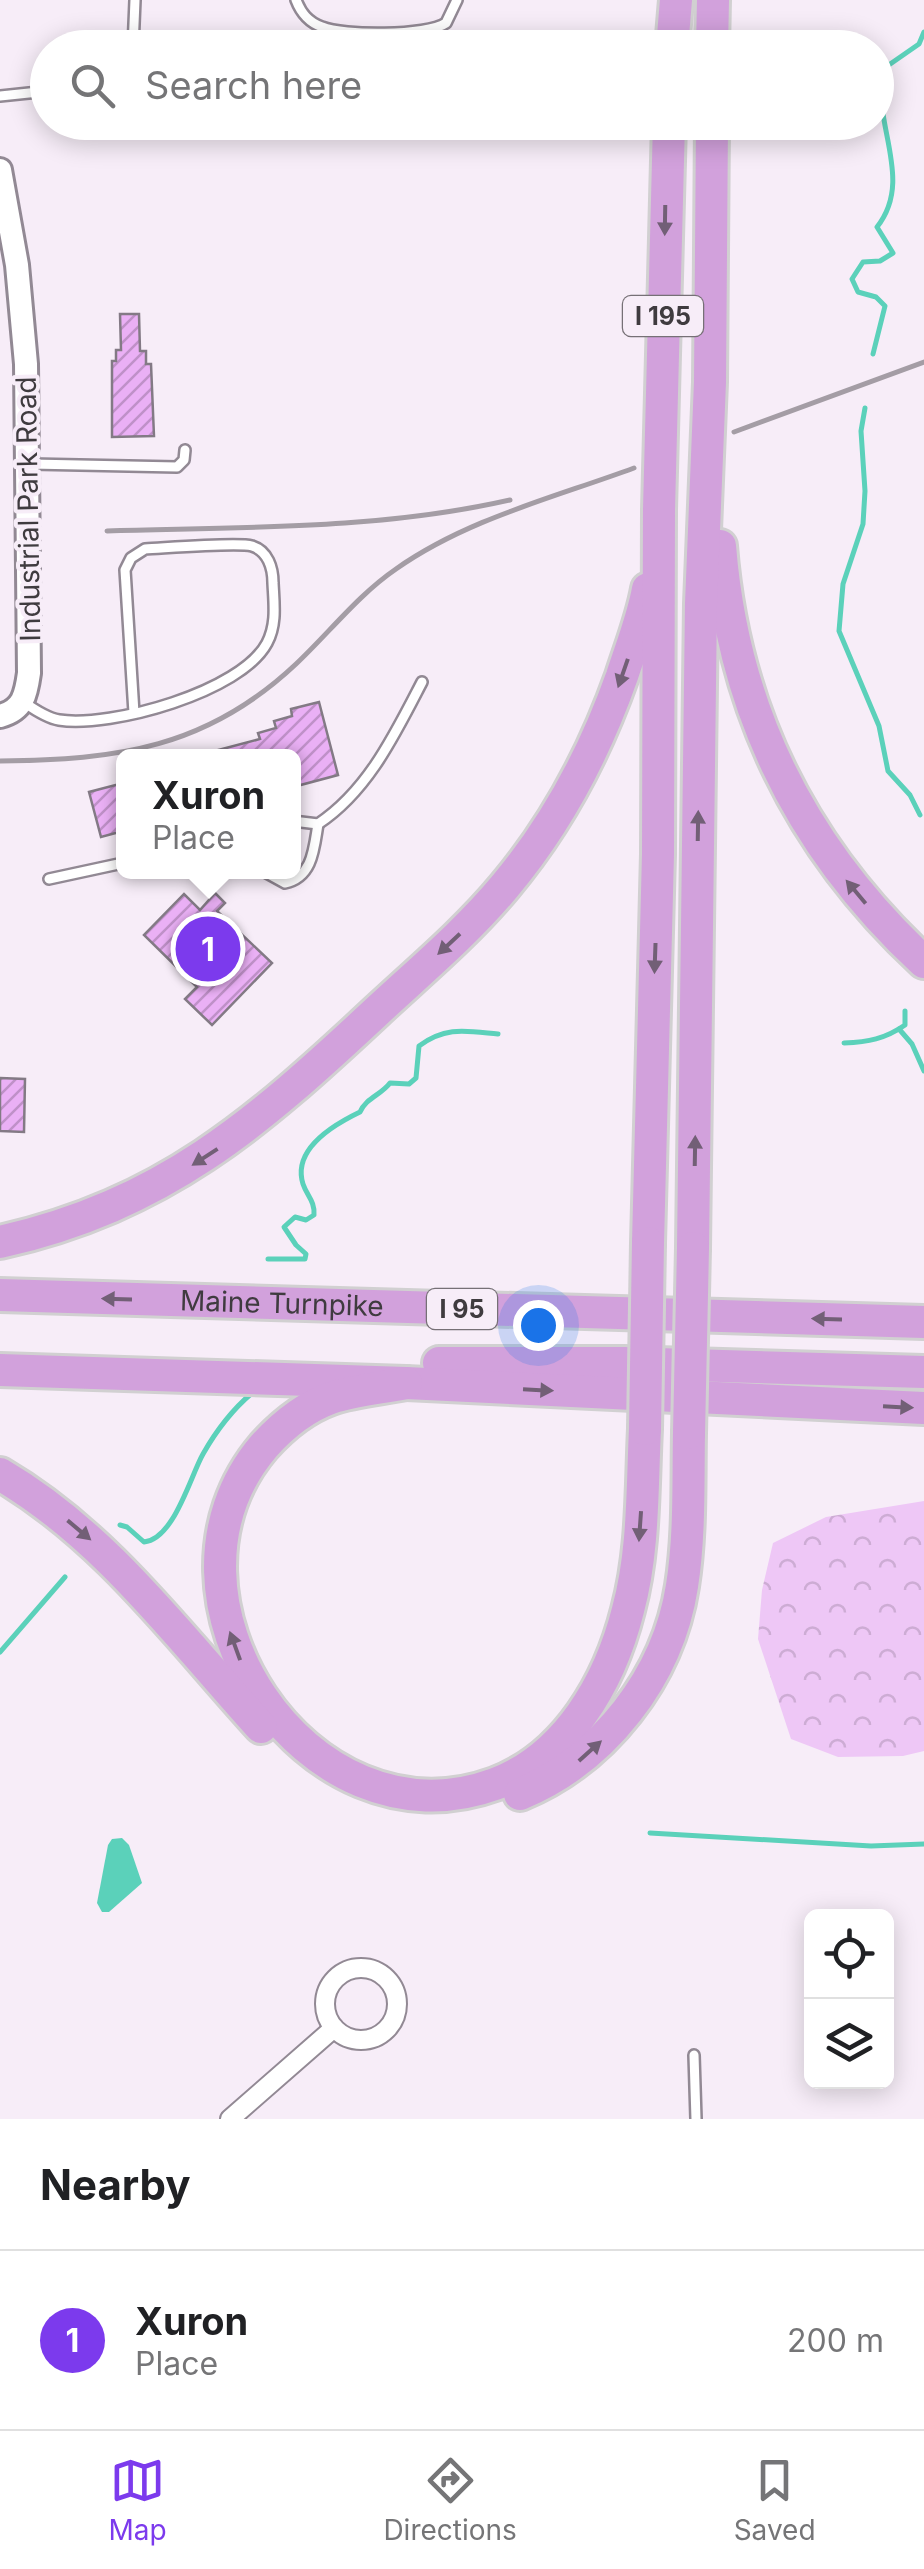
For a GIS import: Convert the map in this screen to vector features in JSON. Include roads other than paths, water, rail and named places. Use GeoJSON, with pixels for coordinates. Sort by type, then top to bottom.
{"type":"FeatureCollection","features":[{"type":"Feature","properties":{"kind":"highway"},"geometry":{"type":"LineString","coordinates":[[674,30],[676,0]]}},
{"type":"Feature","properties":{"kind":"highway"},"geometry":{"type":"LineString","coordinates":[[712,30],[713,0]]}},
{"type":"Feature","properties":{"kind":"highway","name":"I 195"},"geometry":{"type":"LineString","coordinates":[[659,510],[668,140]]}},
{"type":"Feature","properties":{"kind":"highway","name":"I 195"},"geometry":{"type":"LineString","coordinates":[[710,382],[712,140]]}},
{"type":"Feature","properties":{"kind":"highway"},"geometry":{"type":"LineString","coordinates":[[710,382],[723,584],[754,713],[786,784],[832,860],[874,912],[924,962]]}},
{"type":"Feature","properties":{"kind":"highway"},"geometry":{"type":"LineString","coordinates":[[0,1474],[28,1490],[91,1540],[280,1748],[342,1793],[381,1807],[451,1813],[524,1793],[578,1761],[620,1720],[647,1681],[667,1644],[682,1589],[687,1547],[700,640],[710,382]]}},
{"type":"Feature","properties":{"kind":"highway"},"geometry":{"type":"LineString","coordinates":[[0,1242],[101,1212],[162,1184],[225,1144],[331,1054],[506,886],[565,802],[611,707],[647,596],[659,510]]}},
{"type":"Feature","properties":{"kind":"highway"},"geometry":{"type":"LineString","coordinates":[[406,1383],[332,1398],[299,1415],[254,1458],[233,1499],[223,1544],[227,1619],[251,1682],[275,1718],[304,1747],[372,1786],[410,1794],[459,1793],[515,1776],[556,1744],[590,1701],[616,1647],[629,1608],[641,1525],[645,1429],[658,854],[659,510]]}},
{"type":"Feature","properties":{"kind":"highway","name":"Maine Turnpike"},"geometry":{"type":"LineString","coordinates":[[0,1295],[924,1322]]}},
{"type":"Feature","properties":{"kind":"highway","name":"Maine Turnpike"},"geometry":{"type":"LineString","coordinates":[[0,1350],[924,1372]]}},
{"type":"Feature","properties":{"kind":"highway"},"geometry":{"type":"LineString","coordinates":[[0,1370],[406,1383],[924,1408]]}},
{"type":"Feature","properties":{"kind":"street","name":"Industrial Park Road"},"geometry":{"type":"LineString","coordinates":[[0,170],[23,314],[29,673],[22,702]]}},
{"type":"Feature","properties":{"kind":"street"},"geometry":{"type":"LineString","coordinates":[[0,716],[13,712],[22,702]]}},
{"type":"Feature","properties":{"kind":"street"},"geometry":{"type":"LineString","coordinates":[[364,1968],[386,1978],[397,1998],[397,2010],[386,2030],[377,2037],[354,2040],[334,2028],[325,2006],[332,1983],[341,1974],[364,1968]]}},
{"type":"Feature","properties":{"kind":"street"},"geometry":{"type":"LineString","coordinates":[[230,2119],[334,2028]]}},
{"type":"Feature","properties":{"kind":"lane"},"geometry":{"type":"LineString","coordinates":[[134,30],[135,0]]}},
{"type":"Feature","properties":{"kind":"lane"},"geometry":{"type":"LineString","coordinates":[[296,0],[305,17],[325,29],[358,30]]}},
{"type":"Feature","properties":{"kind":"lane"},"geometry":{"type":"LineString","coordinates":[[429,30],[446,23],[457,0]]}},
{"type":"Feature","properties":{"kind":"lane"},"geometry":{"type":"LineString","coordinates":[[0,96],[30,94]]}},
{"type":"Feature","properties":{"kind":"lane"},"geometry":{"type":"LineString","coordinates":[[28,464],[176,466],[184,460],[184,450]]}},
{"type":"Feature","properties":{"kind":"lane"},"geometry":{"type":"LineString","coordinates":[[22,702],[59,720],[134,713],[160,709],[200,694],[256,659],[267,644],[275,625],[273,573],[267,556],[251,546],[145,549],[131,558],[125,570],[134,713]]}},
{"type":"Feature","properties":{"kind":"lane"},"geometry":{"type":"LineString","coordinates":[[301,822],[318,824],[334,813],[370,773],[422,682]]}},
{"type":"Feature","properties":{"kind":"lane"},"geometry":{"type":"LineString","coordinates":[[301,875],[307,870],[318,824]]}},
{"type":"Feature","properties":{"kind":"lane"},"geometry":{"type":"LineString","coordinates":[[48,879],[116,864]]}},
{"type":"Feature","properties":{"kind":"lane"},"geometry":{"type":"LineString","coordinates":[[694,2056],[696,2119]]}},
{"type":"Feature","properties":{"kind":"waterway"},"geometry":{"type":"LineString","coordinates":[[894,61],[919,44],[924,32]]}},
{"type":"Feature","properties":{"kind":"waterway"},"geometry":{"type":"LineString","coordinates":[[873,354],[885,306],[876,297],[858,292],[852,279],[863,262],[880,261],[893,253],[877,227],[888,209],[892,190],[887,140]]}},
{"type":"Feature","properties":{"kind":"waterway"},"geometry":{"type":"LineString","coordinates":[[865,408],[861,431],[863,524],[843,584],[839,631],[879,726],[888,771],[910,795],[920,815]]}},
{"type":"Feature","properties":{"kind":"waterway"},"geometry":{"type":"LineString","coordinates":[[844,1043],[890,1034],[905,1025],[905,1011]]}},
{"type":"Feature","properties":{"kind":"waterway"},"geometry":{"type":"LineString","coordinates":[[899,1029],[912,1044],[924,1071]]}},
{"type":"Feature","properties":{"kind":"waterway"},"geometry":{"type":"LineString","coordinates":[[268,1259],[305,1259],[306,1254],[284,1227],[295,1217],[306,1220],[314,1215],[301,1171],[303,1160],[317,1140],[360,1112],[390,1083],[409,1084],[416,1078],[419,1046],[429,1040],[457,1031],[498,1034]]}},
{"type":"Feature","properties":{"kind":"waterway"},"geometry":{"type":"LineString","coordinates":[[120,1525],[144,1542],[164,1530],[213,1437],[252,1393]]}},
{"type":"Feature","properties":{"kind":"waterway"},"geometry":{"type":"LineString","coordinates":[[0,1652],[65,1577]]}},
{"type":"Feature","properties":{"kind":"waterway"},"geometry":{"type":"LineString","coordinates":[[650,1833],[871,1846],[924,1844]]}},
{"type":"Feature","properties":{"kind":"railway"},"geometry":{"type":"LineString","coordinates":[[734,432],[924,362]]}},
{"type":"Feature","properties":{"kind":"railway"},"geometry":{"type":"LineString","coordinates":[[136,749],[194,731],[263,692],[369,590],[423,552],[511,511],[634,468]]}},
{"type":"Feature","properties":{"kind":"railway"},"geometry":{"type":"LineString","coordinates":[[107,531],[360,522],[510,500]]}},
{"type":"Feature","properties":{"kind":"railway"},"geometry":{"type":"LineString","coordinates":[[0,761],[116,753]]}},
{"type":"Feature","properties":{"kind":"place","name":"Xuron"},"geometry":{"type":"Point","coordinates":[208,949]}}]}
